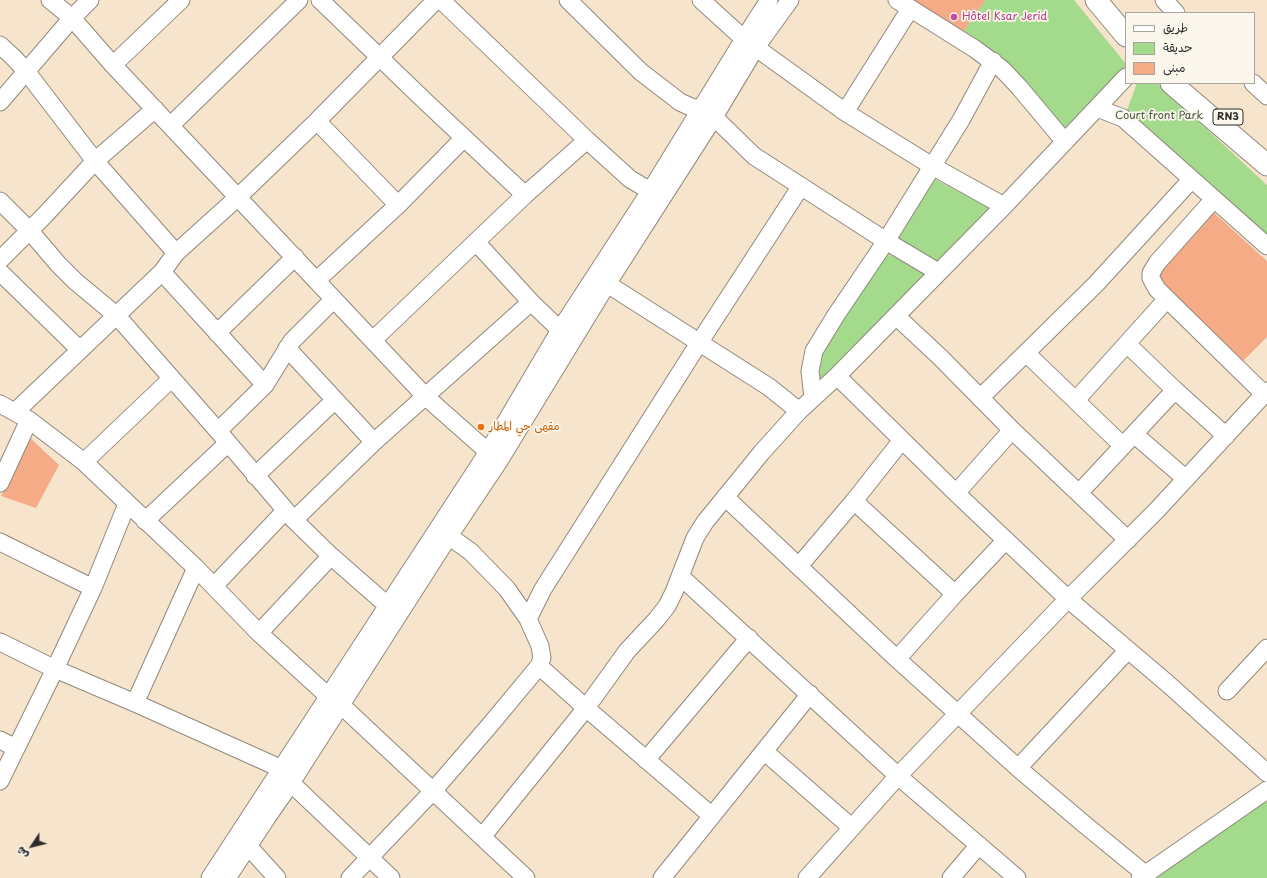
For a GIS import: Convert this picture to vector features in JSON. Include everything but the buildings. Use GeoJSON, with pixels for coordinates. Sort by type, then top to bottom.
{"type":"FeatureCollection","features":[{"type":"Feature","properties":{"kind":"main road"},"geometry":{"type":"LineString","coordinates":[[1096,0],[1125,35]]}},
{"type":"Feature","properties":{"kind":"main road"},"geometry":{"type":"LineString","coordinates":[[1114,0],[1125,14]]}},
{"type":"Feature","properties":{"kind":"main road","name":"RN3"},"geometry":{"type":"LineString","coordinates":[[1182,85],[1267,150]]}},
{"type":"Feature","properties":{"kind":"main road","name":"RN3"},"geometry":{"type":"LineString","coordinates":[[1182,85],[1267,165]]}},
{"type":"Feature","properties":{"kind":"street"},"geometry":{"type":"LineString","coordinates":[[50,0],[72,18],[113,65],[171,125],[237,198],[317,280],[426,397],[493,456]]}},
{"type":"Feature","properties":{"kind":"street"},"geometry":{"type":"LineString","coordinates":[[0,102],[72,18],[90,0]]}},
{"type":"Feature","properties":{"kind":"street"},"geometry":{"type":"LineString","coordinates":[[113,65],[181,0]]}},
{"type":"Feature","properties":{"kind":"street"},"geometry":{"type":"LineString","coordinates":[[171,125],[299,0]]}},
{"type":"Feature","properties":{"kind":"street"},"geometry":{"type":"LineString","coordinates":[[320,0],[525,196]]}},
{"type":"Feature","properties":{"kind":"street"},"geometry":{"type":"LineString","coordinates":[[0,483],[22,416],[80,350],[162,272],[176,253],[237,198],[317,121],[436,0]]}},
{"type":"Feature","properties":{"kind":"street"},"geometry":{"type":"LineString","coordinates":[[441,0],[587,140],[630,179],[657,194]]}},
{"type":"Feature","properties":{"kind":"street"},"geometry":{"type":"LineString","coordinates":[[568,0],[641,72],[680,102],[708,113],[754,156],[886,241],[938,272]]}},
{"type":"Feature","properties":{"kind":"street"},"geometry":{"type":"LineString","coordinates":[[701,0],[750,43],[846,112],[932,166],[1004,206]]}},
{"type":"Feature","properties":{"kind":"street"},"geometry":{"type":"LineString","coordinates":[[210,878],[262,812],[493,456],[601,280],[708,113],[750,43],[769,0]]}},
{"type":"Feature","properties":{"kind":"street"},"geometry":{"type":"LineString","coordinates":[[750,43],[790,0]]}},
{"type":"Feature","properties":{"kind":"street"},"geometry":{"type":"LineString","coordinates":[[1164,0],[1175,12]]}},
{"type":"Feature","properties":{"kind":"street"},"geometry":{"type":"LineString","coordinates":[[846,112],[904,5],[993,61],[1020,87],[1065,142]]}},
{"type":"Feature","properties":{"kind":"street"},"geometry":{"type":"LineString","coordinates":[[0,45],[26,71],[95,161],[176,253]]}},
{"type":"Feature","properties":{"kind":"street"},"geometry":{"type":"LineString","coordinates":[[813,398],[810,371],[814,351],[886,241],[961,120],[993,61]]}},
{"type":"Feature","properties":{"kind":"street"},"geometry":{"type":"LineString","coordinates":[[482,837],[586,708],[627,651],[667,606],[695,538],[705,522],[762,452],[799,411],[896,316],[1004,206],[1125,78]]}},
{"type":"Feature","properties":{"kind":"street"},"geometry":{"type":"LineString","coordinates":[[1254,84],[1267,96]]}},
{"type":"Feature","properties":{"kind":"street"},"geometry":{"type":"LineString","coordinates":[[1112,92],[1123,118]]}},
{"type":"Feature","properties":{"kind":"street"},"geometry":{"type":"LineString","coordinates":[[1097,108],[1123,118],[1267,246]]}},
{"type":"Feature","properties":{"kind":"street"},"geometry":{"type":"LineString","coordinates":[[0,260],[95,161],[155,109]]}},
{"type":"Feature","properties":{"kind":"street"},"geometry":{"type":"LineString","coordinates":[[317,121],[398,205]]}},
{"type":"Feature","properties":{"kind":"street"},"geometry":{"type":"LineString","coordinates":[[317,280],[398,205],[464,138]]}},
{"type":"Feature","properties":{"kind":"street"},"geometry":{"type":"LineString","coordinates":[[373,340],[525,196],[587,140]]}},
{"type":"Feature","properties":{"kind":"street"},"geometry":{"type":"LineString","coordinates":[[980,398],[1096,284],[1191,180]]}},
{"type":"Feature","properties":{"kind":"street"},"geometry":{"type":"LineString","coordinates":[[528,619],[543,589],[699,343],[801,186]]}},
{"type":"Feature","properties":{"kind":"street"},"geometry":{"type":"LineString","coordinates":[[807,878],[898,776],[1068,599],[1128,540],[1226,436],[1265,392],[1167,299],[1153,284],[1151,278],[1151,273],[1154,267],[1214,199]]}},
{"type":"Feature","properties":{"kind":"street"},"geometry":{"type":"LineString","coordinates":[[0,201],[29,230],[58,264],[75,281],[116,316],[223,437],[289,516],[331,556],[394,608]]}},
{"type":"Feature","properties":{"kind":"street"},"geometry":{"type":"LineString","coordinates":[[476,242],[531,302],[560,330]]}},
{"type":"Feature","properties":{"kind":"street"},"geometry":{"type":"LineString","coordinates":[[217,334],[295,257]]}},
{"type":"Feature","properties":{"kind":"street"},"geometry":{"type":"LineString","coordinates":[[0,272],[80,350]]}},
{"type":"Feature","properties":{"kind":"street"},"geometry":{"type":"LineString","coordinates":[[162,272],[264,385]]}},
{"type":"Feature","properties":{"kind":"street"},"geometry":{"type":"LineString","coordinates":[[601,280],[769,387],[799,411]]}},
{"type":"Feature","properties":{"kind":"street"},"geometry":{"type":"LineString","coordinates":[[493,456],[560,330],[601,280]]}},
{"type":"Feature","properties":{"kind":"street"},"geometry":{"type":"LineString","coordinates":[[145,521],[223,437],[264,385],[287,348],[298,334],[334,299]]}},
{"type":"Feature","properties":{"kind":"street"},"geometry":{"type":"LineString","coordinates":[[1076,400],[1167,299]]}},
{"type":"Feature","properties":{"kind":"street"},"geometry":{"type":"LineString","coordinates":[[214,586],[289,516],[426,397],[531,302]]}},
{"type":"Feature","properties":{"kind":"street"},"geometry":{"type":"LineString","coordinates":[[896,316],[940,357],[1012,430],[1128,540]]}},
{"type":"Feature","properties":{"kind":"street"},"geometry":{"type":"LineString","coordinates":[[1127,344],[1226,436]]}},
{"type":"Feature","properties":{"kind":"street"},"geometry":{"type":"LineString","coordinates":[[287,348],[374,442]]}},
{"type":"Feature","properties":{"kind":"street"},"geometry":{"type":"LineString","coordinates":[[1026,353],[1076,400],[1128,440],[1186,479]]}},
{"type":"Feature","properties":{"kind":"street"},"geometry":{"type":"LineString","coordinates":[[836,376],[1068,599],[1167,683],[1267,773]]}},
{"type":"Feature","properties":{"kind":"street"},"geometry":{"type":"LineString","coordinates":[[84,462],[171,379]]}},
{"type":"Feature","properties":{"kind":"street"},"geometry":{"type":"LineString","coordinates":[[1079,493],[1175,390]]}},
{"type":"Feature","properties":{"kind":"street"},"geometry":{"type":"LineString","coordinates":[[255,476],[335,400]]}},
{"type":"Feature","properties":{"kind":"street"},"geometry":{"type":"LineString","coordinates":[[0,404],[22,416],[84,462],[196,568],[258,633],[335,701],[526,878]]}},
{"type":"Feature","properties":{"kind":"street"},"geometry":{"type":"LineString","coordinates":[[956,493],[1012,430]]}},
{"type":"Feature","properties":{"kind":"street"},"geometry":{"type":"LineString","coordinates":[[799,566],[854,501],[902,440]]}},
{"type":"Feature","properties":{"kind":"street"},"geometry":{"type":"LineString","coordinates":[[725,497],[897,659],[1018,768],[1143,876],[1267,790]]}},
{"type":"Feature","properties":{"kind":"street"},"geometry":{"type":"LineString","coordinates":[[854,501],[954,594]]}},
{"type":"Feature","properties":{"kind":"street"},"geometry":{"type":"LineString","coordinates":[[0,781],[93,588],[127,504]]}},
{"type":"Feature","properties":{"kind":"street"},"geometry":{"type":"LineString","coordinates":[[350,878],[433,791],[539,666],[542,658],[540,646],[528,619],[507,589],[471,552],[443,532]]}},
{"type":"Feature","properties":{"kind":"street"},"geometry":{"type":"LineString","coordinates":[[897,659],[954,594],[1006,540]]}},
{"type":"Feature","properties":{"kind":"street"},"geometry":{"type":"LineString","coordinates":[[0,542],[93,588]]}},
{"type":"Feature","properties":{"kind":"street"},"geometry":{"type":"LineString","coordinates":[[258,633],[331,556]]}},
{"type":"Feature","properties":{"kind":"street"},"geometry":{"type":"LineString","coordinates":[[135,703],[196,568]]}},
{"type":"Feature","properties":{"kind":"street"},"geometry":{"type":"LineString","coordinates":[[680,576],[898,776],[1017,878]]}},
{"type":"Feature","properties":{"kind":"street"},"geometry":{"type":"LineString","coordinates":[[646,760],[749,638]]}},
{"type":"Feature","properties":{"kind":"street"},"geometry":{"type":"LineString","coordinates":[[0,642],[55,669],[135,703],[286,776],[391,878]]}},
{"type":"Feature","properties":{"kind":"street"},"geometry":{"type":"LineString","coordinates":[[1226,691],[1267,648]]}},
{"type":"Feature","properties":{"kind":"street"},"geometry":{"type":"LineString","coordinates":[[1018,768],[1128,650]]}},
{"type":"Feature","properties":{"kind":"street"},"geometry":{"type":"LineString","coordinates":[[539,666],[712,816]]}},
{"type":"Feature","properties":{"kind":"street"},"geometry":{"type":"LineString","coordinates":[[662,878],[810,694]]}},
{"type":"Feature","properties":{"kind":"street"},"geometry":{"type":"LineString","coordinates":[[0,740],[16,748]]}},
{"type":"Feature","properties":{"kind":"street"},"geometry":{"type":"LineString","coordinates":[[764,751],[851,827]]}},
{"type":"Feature","properties":{"kind":"street"},"geometry":{"type":"LineString","coordinates":[[227,878],[248,846],[262,812]]}},
{"type":"Feature","properties":{"kind":"street"},"geometry":{"type":"LineString","coordinates":[[951,878],[979,845]]}},
{"type":"Feature","properties":{"kind":"street"},"geometry":{"type":"LineString","coordinates":[[248,846],[277,878]]}},
{"type":"Feature","properties":{"kind":"green space"},"geometry":{"type":"Polygon","coordinates":[[[985,0],[1074,0],[1125,63],[1125,69],[1067,129],[1056,127],[961,35],[985,0]]]}},
{"type":"Feature","properties":{"kind":"green space","name":"Court front Park"},"geometry":{"type":"Polygon","coordinates":[[[1137,84],[1158,84],[1267,185],[1267,243],[1125,116],[1137,84]]]}},
{"type":"Feature","properties":{"kind":"green space"},"geometry":{"type":"Polygon","coordinates":[[[931,177],[991,209],[935,267],[890,240],[931,177]]]}},
{"type":"Feature","properties":{"kind":"green space"},"geometry":{"type":"Polygon","coordinates":[[[884,252],[928,274],[826,377],[816,380],[822,348],[884,252]]]}},
{"type":"Feature","properties":{"kind":"green space"},"geometry":{"type":"Polygon","coordinates":[[[1264,800],[1267,803],[1267,878],[1155,878],[1264,800]]]}},
{"type":"Feature","properties":{"kind":"place","name":"Hôtel Ksar Jerid"},"geometry":{"type":"Point","coordinates":[954,17]}},
{"type":"Feature","properties":{"kind":"place","name":"مقهى حي المطار"},"geometry":{"type":"Point","coordinates":[481,427]}}]}
